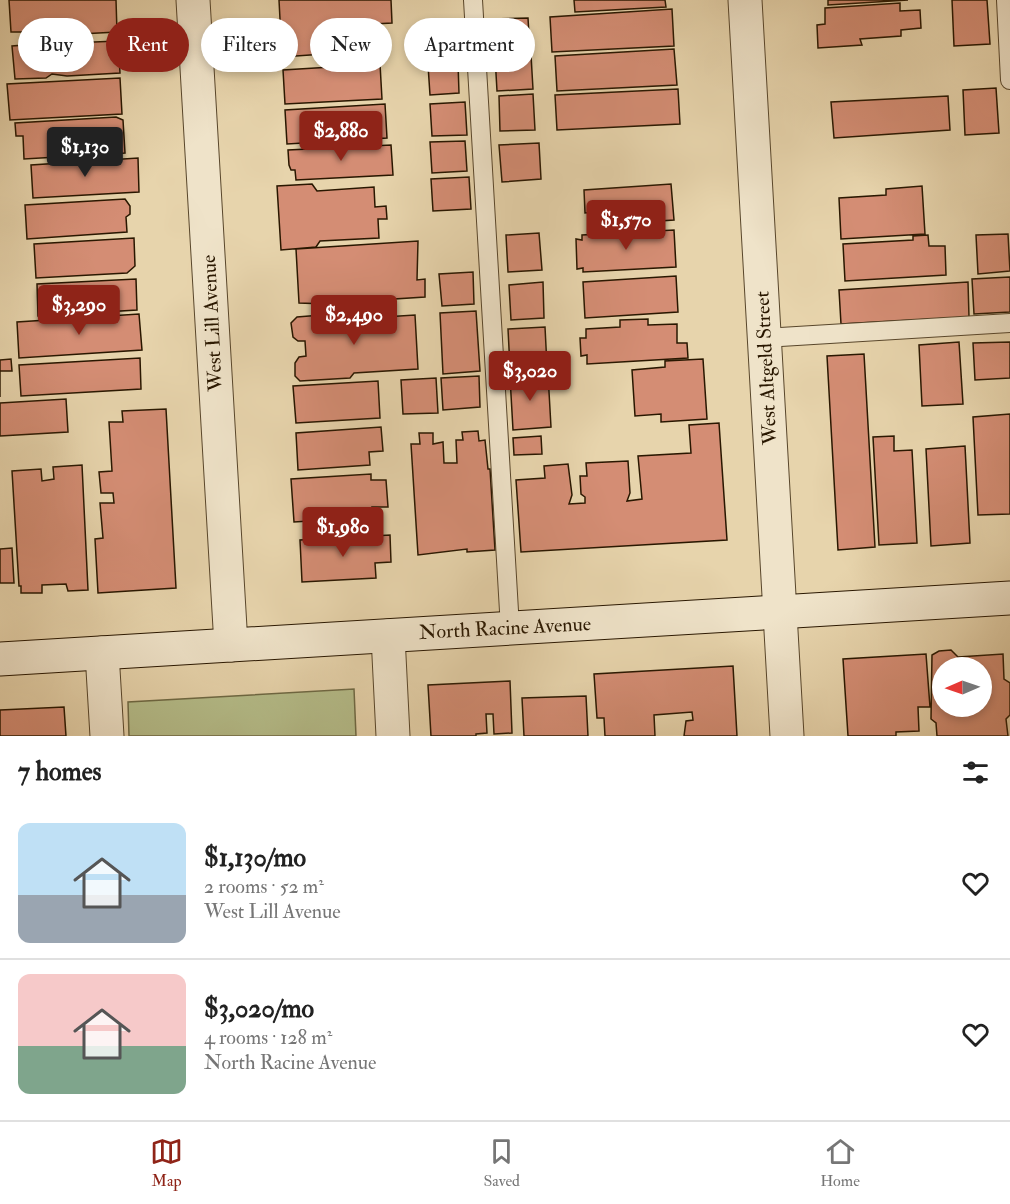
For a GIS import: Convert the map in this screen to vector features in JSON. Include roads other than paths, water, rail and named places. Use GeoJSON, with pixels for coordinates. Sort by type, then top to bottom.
{"type":"FeatureCollection","features":[{"type":"Feature","properties":{"kind":"street","name":"West Lill Avenue"},"geometry":{"type":"LineString","coordinates":[[193,0],[231,645]]}},
{"type":"Feature","properties":{"kind":"street","name":"West Altgeld Street"},"geometry":{"type":"LineString","coordinates":[[745,0],[787,736]]}},
{"type":"Feature","properties":{"kind":"street","name":"North Racine Avenue"},"geometry":{"type":"LineString","coordinates":[[0,659],[1010,598]]}},
{"type":"Feature","properties":{"kind":"street"},"geometry":{"type":"LineString","coordinates":[[388,636],[393,736]]}},
{"type":"Feature","properties":{"kind":"street"},"geometry":{"type":"LineString","coordinates":[[102,653],[107,736]]}},
{"type":"Feature","properties":{"kind":"lane"},"geometry":{"type":"LineString","coordinates":[[473,0],[510,628]]}},
{"type":"Feature","properties":{"kind":"lane"},"geometry":{"type":"LineString","coordinates":[[1006,0],[1010,80]]}},
{"type":"Feature","properties":{"kind":"lane"},"geometry":{"type":"LineString","coordinates":[[764,338],[1010,323]]}}]}
